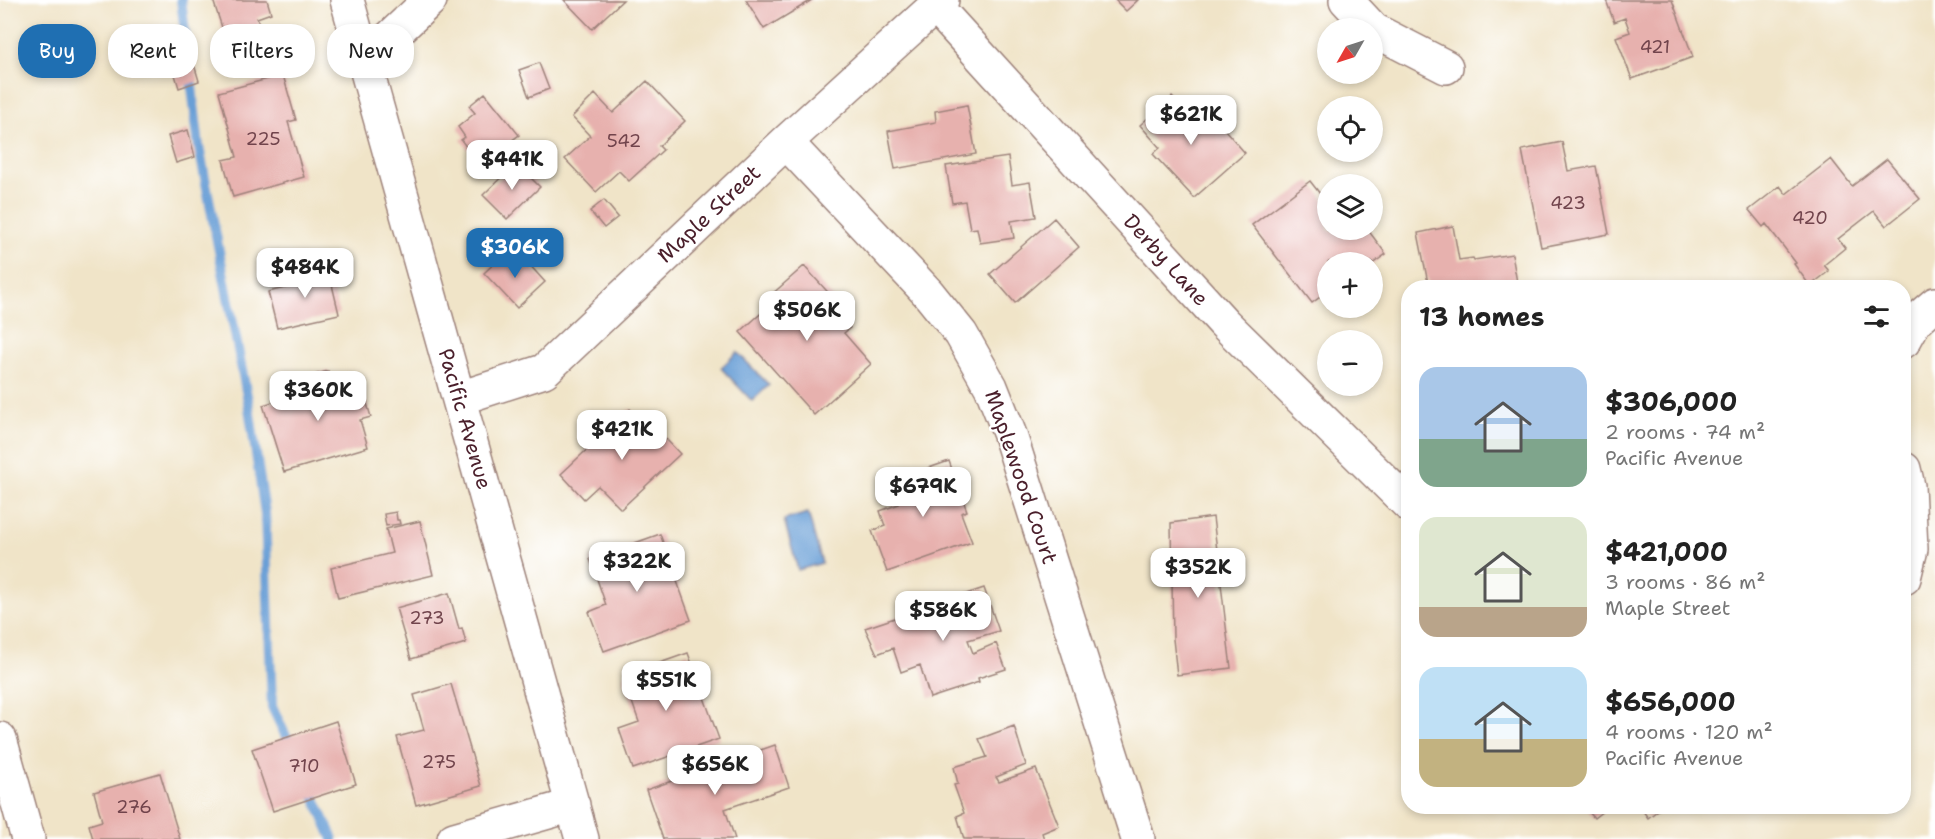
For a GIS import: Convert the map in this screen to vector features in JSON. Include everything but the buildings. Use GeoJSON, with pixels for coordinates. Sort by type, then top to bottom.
{"type":"FeatureCollection","features":[{"type":"Feature","properties":{"kind":"street","name":"Pacific Avenue"},"geometry":{"type":"LineString","coordinates":[[347,0],[354,24]]}},
{"type":"Feature","properties":{"kind":"street"},"geometry":{"type":"LineString","coordinates":[[405,24],[430,0]]}},
{"type":"Feature","properties":{"kind":"street"},"geometry":{"type":"LineString","coordinates":[[1346,0],[1374,30],[1446,67]]}},
{"type":"Feature","properties":{"kind":"street","name":"Maple Street"},"geometry":{"type":"LineString","coordinates":[[460,398],[544,371],[786,142],[938,3]]}},
{"type":"Feature","properties":{"kind":"street","name":"Derby Lane"},"geometry":{"type":"LineString","coordinates":[[938,3],[1224,323],[1401,497]]}},
{"type":"Feature","properties":{"kind":"street","name":"Pacific Avenue"},"geometry":{"type":"LineString","coordinates":[[370,78],[582,839]]}},
{"type":"Feature","properties":{"kind":"street","name":"Maplewood Court"},"geometry":{"type":"LineString","coordinates":[[786,142],[928,293],[961,334],[992,387],[1010,435],[1138,839]]}},
{"type":"Feature","properties":{"kind":"street"},"geometry":{"type":"LineString","coordinates":[[1911,328],[1915,321],[1935,304]]}},
{"type":"Feature","properties":{"kind":"street"},"geometry":{"type":"LineString","coordinates":[[0,739],[28,839]]}},
{"type":"Feature","properties":{"kind":"street"},"geometry":{"type":"LineString","coordinates":[[454,839],[573,805]]}},
{"type":"Feature","properties":{"kind":"water"},"geometry":{"type":"Polygon","coordinates":[[[737,352],[769,385],[752,401],[721,368],[737,352]]]}},
{"type":"Feature","properties":{"kind":"water"},"geometry":{"type":"Polygon","coordinates":[[[808,513],[822,563],[798,570],[784,520],[808,513]]]}},
{"type":"Feature","properties":{"kind":"waterway"},"geometry":{"type":"LineString","coordinates":[[181,0],[184,24]]}},
{"type":"Feature","properties":{"kind":"waterway"},"geometry":{"type":"LineString","coordinates":[[191,78],[199,147],[248,401],[265,513],[272,707],[292,749]]}},
{"type":"Feature","properties":{"kind":"waterway"},"geometry":{"type":"LineString","coordinates":[[309,785],[333,839]]}}]}
